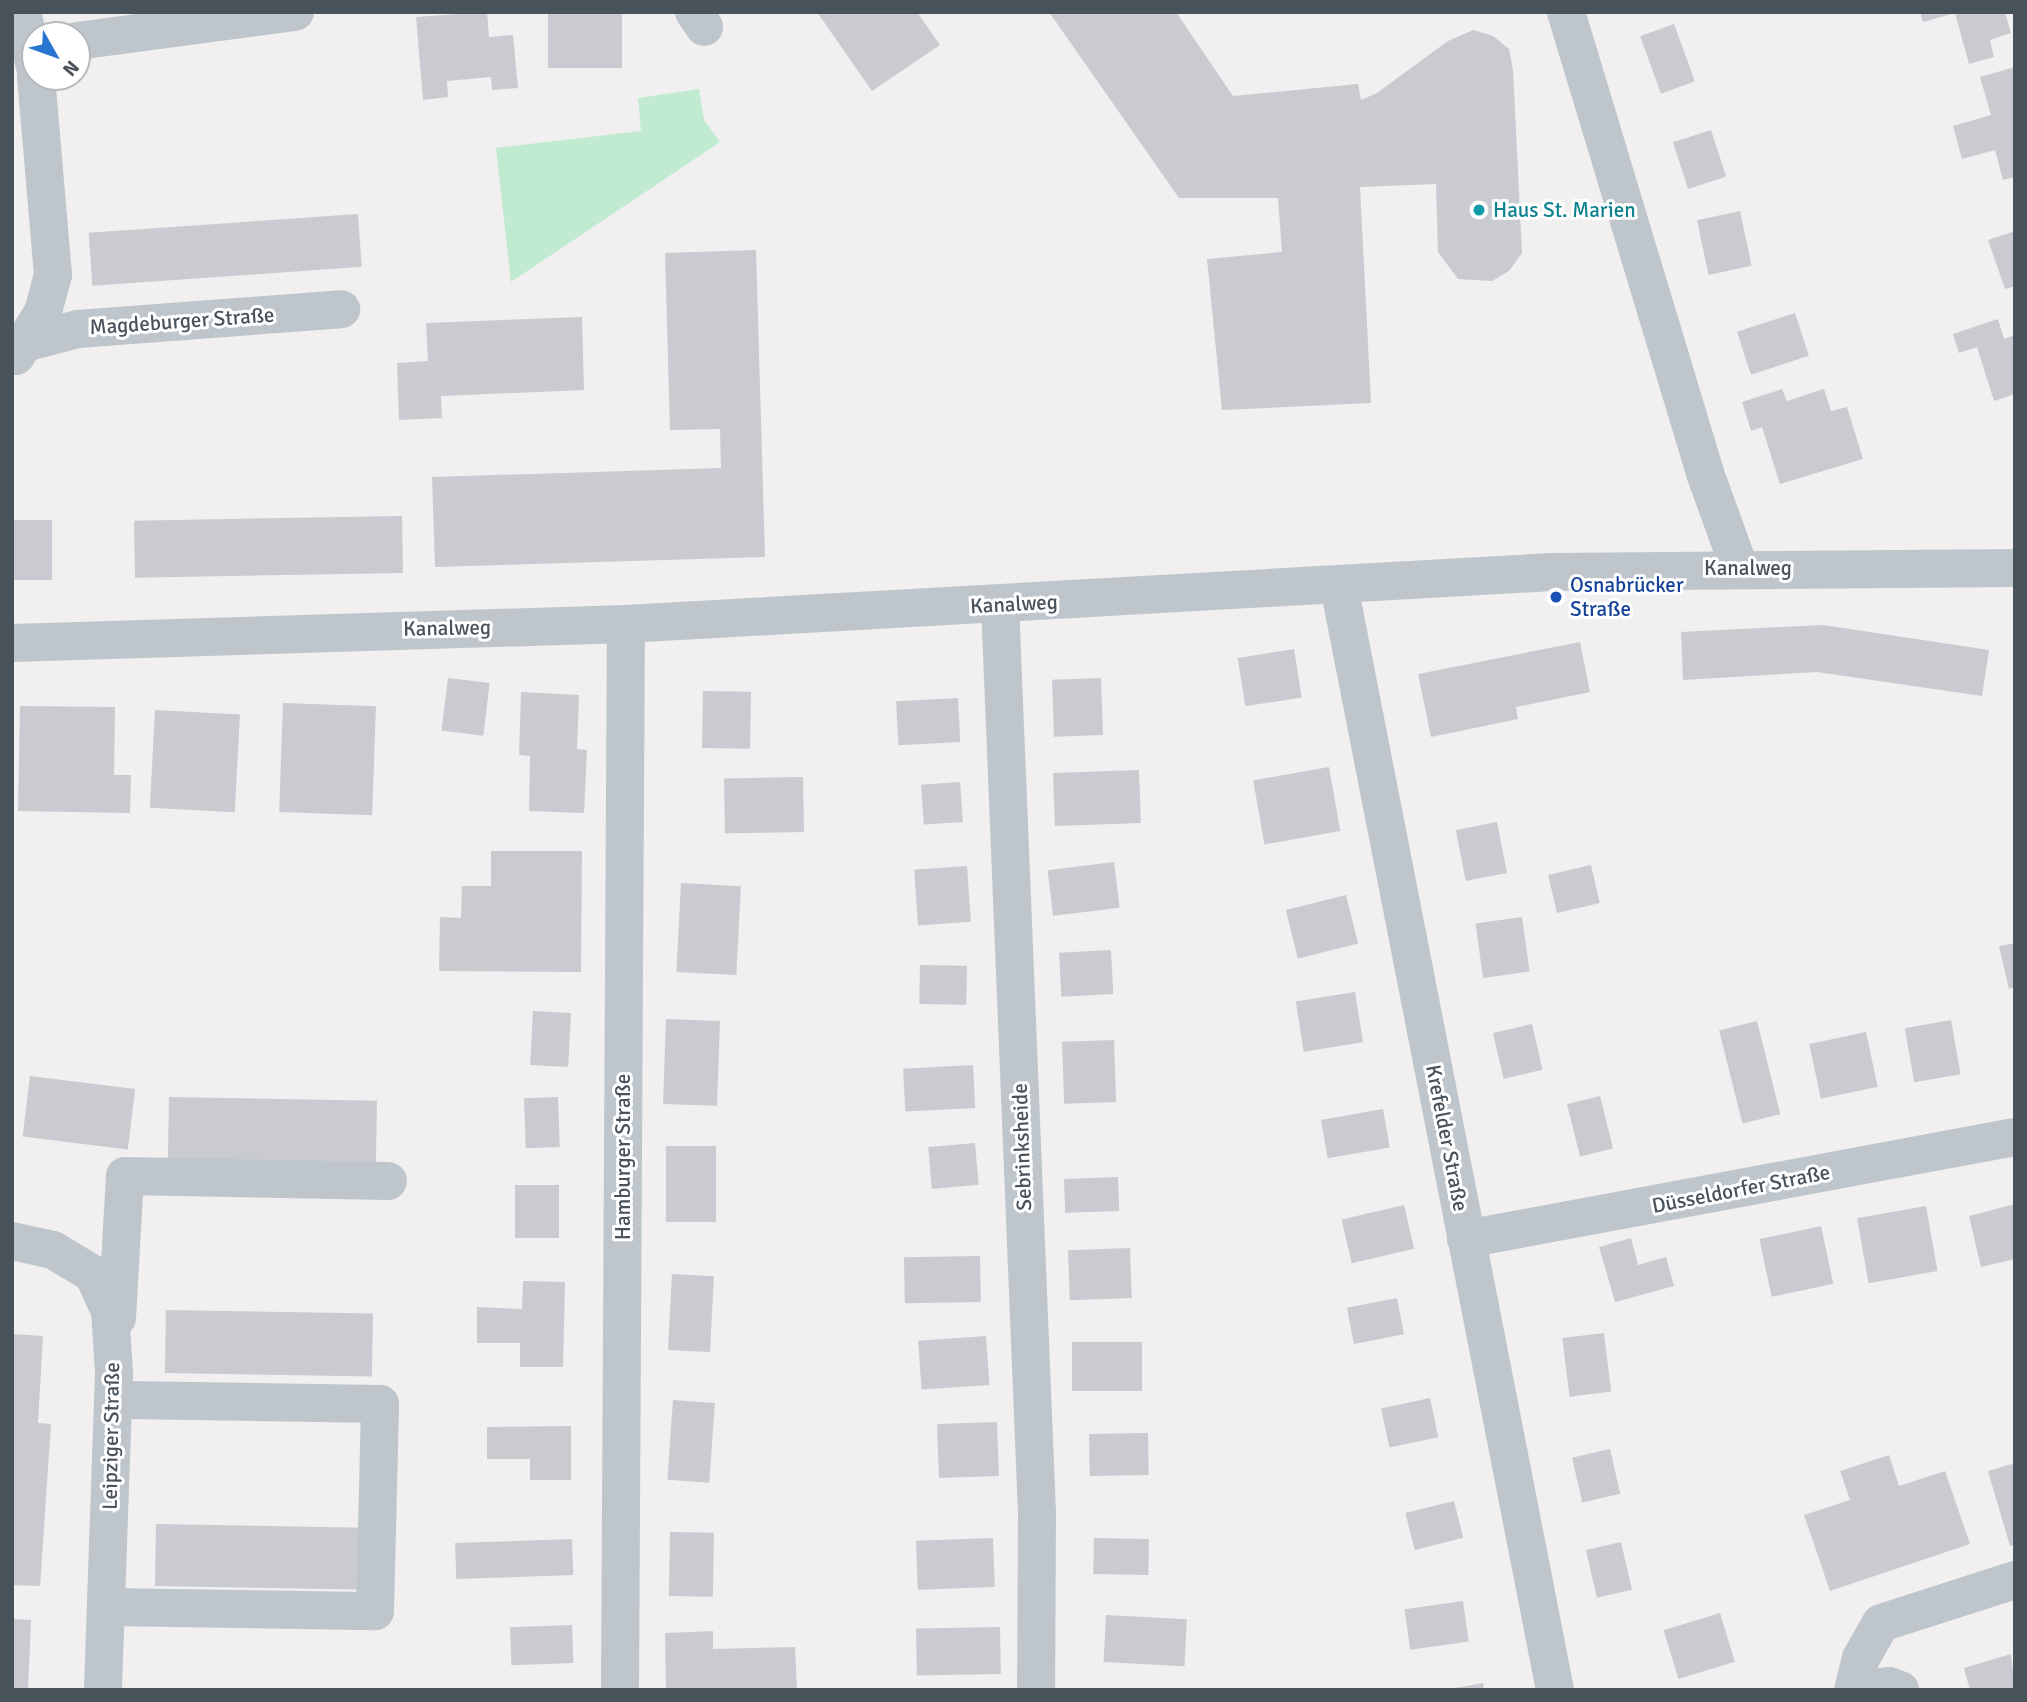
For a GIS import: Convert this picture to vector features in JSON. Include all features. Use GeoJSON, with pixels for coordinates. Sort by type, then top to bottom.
{"type":"FeatureCollection","features":[{"type":"Feature","properties":{"kind":"street"},"geometry":{"type":"LineString","coordinates":[[91,39],[295,12]]}},
{"type":"Feature","properties":{"kind":"street"},"geometry":{"type":"LineString","coordinates":[[1566,12],[1705,473],[1739,567]]}},
{"type":"Feature","properties":{"kind":"street","name":"Magdeburger Straße"},"geometry":{"type":"LineString","coordinates":[[18,352],[43,312],[52,275],[33,91]]}},
{"type":"Feature","properties":{"kind":"street","name":"Magdeburger Straße"},"geometry":{"type":"LineString","coordinates":[[18,352],[78,329],[341,309]]}},
{"type":"Feature","properties":{"kind":"street","name":"Kanalweg"},"geometry":{"type":"LineString","coordinates":[[12,643],[626,624],[1552,572],[1739,567],[2015,568]]}},
{"type":"Feature","properties":{"kind":"street","name":"Krefelder Straße"},"geometry":{"type":"LineString","coordinates":[[1339,586],[1555,1690]]}},
{"type":"Feature","properties":{"kind":"street","name":"Sebrinksheide"},"geometry":{"type":"LineString","coordinates":[[1000,604],[1037,1513],[1036,1690]]}},
{"type":"Feature","properties":{"kind":"street","name":"Hamburger Straße"},"geometry":{"type":"LineString","coordinates":[[620,1690],[626,624]]}},
{"type":"Feature","properties":{"kind":"street","name":"Düsseldorfer Straße"},"geometry":{"type":"LineString","coordinates":[[1466,1239],[2015,1137]]}},
{"type":"Feature","properties":{"kind":"street"},"geometry":{"type":"LineString","coordinates":[[106,1607],[375,1611],[380,1404],[114,1386],[125,1176],[388,1181]]}},
{"type":"Feature","properties":{"kind":"street","name":"Leipziger Straße"},"geometry":{"type":"LineString","coordinates":[[12,1241],[53,1250],[93,1274],[110,1311],[114,1386],[103,1690]]}},
{"type":"Feature","properties":{"kind":"street"},"geometry":{"type":"LineString","coordinates":[[1853,1690],[1861,1658],[1881,1623],[2015,1580]]}},
{"type":"Feature","properties":{"kind":"street"},"geometry":{"type":"LineString","coordinates":[[1860,1690],[1889,1686],[1900,1690]]}},
{"type":"Feature","properties":{"kind":"green space"},"geometry":{"type":"Polygon","coordinates":[[[699,89],[704,120],[720,142],[511,282],[496,148],[641,131],[638,98],[699,89]]]}},
{"type":"Feature","properties":{"kind":"building"},"geometry":{"type":"Polygon","coordinates":[[[487,12],[489,37],[513,35],[518,88],[492,90],[491,77],[447,81],[448,97],[423,100],[416,17],[487,12]]]}},
{"type":"Feature","properties":{"kind":"building"},"geometry":{"type":"Polygon","coordinates":[[[548,12],[622,12],[622,68],[548,68],[548,12]]]}},
{"type":"Feature","properties":{"kind":"building"},"geometry":{"type":"Polygon","coordinates":[[[817,12],[917,12],[940,45],[872,91],[817,12]]]}},
{"type":"Feature","properties":{"kind":"building","name":"Haus St. Marien"},"geometry":{"type":"Polygon","coordinates":[[[1049,12],[1176,12],[1233,96],[1358,84],[1361,100],[1377,93],[1448,41],[1473,30],[1493,36],[1509,49],[1513,70],[1522,253],[1509,271],[1492,281],[1458,279],[1438,252],[1436,184],[1360,187],[1371,403],[1222,410],[1207,259],[1282,252],[1278,198],[1179,198],[1049,12]]]}},
{"type":"Feature","properties":{"kind":"building"},"geometry":{"type":"Polygon","coordinates":[[[1920,12],[2005,12],[2011,33],[1990,40],[1994,57],[1969,64],[1955,13],[1923,22],[1920,12]]]}},
{"type":"Feature","properties":{"kind":"building"},"geometry":{"type":"Polygon","coordinates":[[[1674,24],[1695,81],[1661,94],[1640,36],[1674,24]]]}},
{"type":"Feature","properties":{"kind":"building"},"geometry":{"type":"Polygon","coordinates":[[[2015,67],[2015,177],[2003,180],[1995,150],[1962,159],[1953,126],[1991,115],[1980,77],[2015,67]]]}},
{"type":"Feature","properties":{"kind":"building"},"geometry":{"type":"Polygon","coordinates":[[[1711,130],[1726,177],[1688,189],[1673,142],[1711,130]]]}},
{"type":"Feature","properties":{"kind":"building"},"geometry":{"type":"Polygon","coordinates":[[[1740,211],[1752,266],[1709,275],[1697,220],[1740,211]]]}},
{"type":"Feature","properties":{"kind":"building"},"geometry":{"type":"Polygon","coordinates":[[[358,214],[362,267],[92,286],[89,233],[358,214]]]}},
{"type":"Feature","properties":{"kind":"building"},"geometry":{"type":"Polygon","coordinates":[[[2015,231],[2015,286],[2005,289],[1988,240],[2015,231]]]}},
{"type":"Feature","properties":{"kind":"building"},"geometry":{"type":"Polygon","coordinates":[[[756,250],[765,557],[435,567],[432,477],[721,468],[720,429],[670,430],[665,253],[756,250]]]}},
{"type":"Feature","properties":{"kind":"building"},"geometry":{"type":"Polygon","coordinates":[[[1795,313],[1809,356],[1751,375],[1737,332],[1795,313]]]}},
{"type":"Feature","properties":{"kind":"building"},"geometry":{"type":"Polygon","coordinates":[[[582,317],[584,390],[441,396],[442,418],[399,420],[397,363],[428,361],[426,323],[582,317]]]}},
{"type":"Feature","properties":{"kind":"building"},"geometry":{"type":"Polygon","coordinates":[[[1998,319],[2004,339],[2015,335],[2015,394],[1994,401],[1977,347],[1959,353],[1953,334],[1998,319]]]}},
{"type":"Feature","properties":{"kind":"building"},"geometry":{"type":"Polygon","coordinates":[[[1782,389],[1787,401],[1824,389],[1831,411],[1847,407],[1863,459],[1780,484],[1762,427],[1751,431],[1742,402],[1782,389]]]}},
{"type":"Feature","properties":{"kind":"building"},"geometry":{"type":"Polygon","coordinates":[[[402,516],[403,573],[135,578],[134,521],[402,516]]]}},
{"type":"Feature","properties":{"kind":"building"},"geometry":{"type":"Polygon","coordinates":[[[12,520],[52,520],[52,580],[12,580],[12,520]]]}},
{"type":"Feature","properties":{"kind":"building"},"geometry":{"type":"Polygon","coordinates":[[[1823,625],[1989,650],[1982,696],[1817,672],[1683,680],[1681,632],[1823,625]]]}},
{"type":"Feature","properties":{"kind":"building"},"geometry":{"type":"Polygon","coordinates":[[[1580,642],[1590,692],[1516,707],[1518,719],[1431,737],[1418,674],[1580,642]]]}},
{"type":"Feature","properties":{"kind":"building"},"geometry":{"type":"Polygon","coordinates":[[[1294,649],[1302,697],[1245,706],[1238,658],[1294,649]]]}},
{"type":"Feature","properties":{"kind":"building"},"geometry":{"type":"Polygon","coordinates":[[[448,678],[490,683],[483,736],[442,731],[448,678]]]}},
{"type":"Feature","properties":{"kind":"building"},"geometry":{"type":"Polygon","coordinates":[[[1101,678],[1103,735],[1054,737],[1052,680],[1101,678]]]}},
{"type":"Feature","properties":{"kind":"building"},"geometry":{"type":"Polygon","coordinates":[[[703,691],[751,692],[750,749],[702,748],[703,691]]]}},
{"type":"Feature","properties":{"kind":"building"},"geometry":{"type":"Polygon","coordinates":[[[521,692],[579,695],[577,749],[587,750],[584,813],[529,811],[530,756],[519,755],[521,692]]]}},
{"type":"Feature","properties":{"kind":"building"},"geometry":{"type":"Polygon","coordinates":[[[958,698],[960,742],[898,745],[896,701],[958,698]]]}},
{"type":"Feature","properties":{"kind":"building"},"geometry":{"type":"Polygon","coordinates":[[[283,703],[376,706],[372,815],[279,812],[283,703]]]}},
{"type":"Feature","properties":{"kind":"building"},"geometry":{"type":"Polygon","coordinates":[[[20,706],[115,707],[114,775],[131,775],[130,813],[18,811],[20,706]]]}},
{"type":"Feature","properties":{"kind":"building"},"geometry":{"type":"Polygon","coordinates":[[[155,710],[240,714],[235,812],[150,808],[155,710]]]}},
{"type":"Feature","properties":{"kind":"building"},"geometry":{"type":"Polygon","coordinates":[[[1329,767],[1340,831],[1264,844],[1253,780],[1329,767]]]}},
{"type":"Feature","properties":{"kind":"building"},"geometry":{"type":"Polygon","coordinates":[[[1139,770],[1141,823],[1055,826],[1053,773],[1139,770]]]}},
{"type":"Feature","properties":{"kind":"building"},"geometry":{"type":"Polygon","coordinates":[[[803,777],[804,832],[725,833],[724,778],[803,777]]]}},
{"type":"Feature","properties":{"kind":"building"},"geometry":{"type":"Polygon","coordinates":[[[960,782],[963,822],[924,825],[921,785],[960,782]]]}},
{"type":"Feature","properties":{"kind":"building"},"geometry":{"type":"Polygon","coordinates":[[[1497,822],[1507,873],[1466,881],[1456,830],[1497,822]]]}},
{"type":"Feature","properties":{"kind":"building"},"geometry":{"type":"Polygon","coordinates":[[[491,851],[582,851],[581,972],[439,971],[440,917],[461,918],[462,886],[491,886],[491,851]]]}},
{"type":"Feature","properties":{"kind":"building"},"geometry":{"type":"Polygon","coordinates":[[[1114,862],[1120,908],[1053,916],[1047,870],[1114,862]]]}},
{"type":"Feature","properties":{"kind":"building"},"geometry":{"type":"Polygon","coordinates":[[[1591,865],[1600,903],[1557,913],[1548,875],[1591,865]]]}},
{"type":"Feature","properties":{"kind":"building"},"geometry":{"type":"Polygon","coordinates":[[[967,866],[971,922],[918,926],[914,870],[967,866]]]}},
{"type":"Feature","properties":{"kind":"building"},"geometry":{"type":"Polygon","coordinates":[[[681,883],[741,886],[736,975],[676,972],[681,883]]]}},
{"type":"Feature","properties":{"kind":"building"},"geometry":{"type":"Polygon","coordinates":[[[1346,895],[1358,944],[1298,959],[1286,910],[1346,895]]]}},
{"type":"Feature","properties":{"kind":"building"},"geometry":{"type":"Polygon","coordinates":[[[1522,917],[1530,971],[1483,978],[1475,924],[1522,917]]]}},
{"type":"Feature","properties":{"kind":"building"},"geometry":{"type":"Polygon","coordinates":[[[2015,943],[2015,987],[2009,989],[1999,946],[2015,943]]]}},
{"type":"Feature","properties":{"kind":"building"},"geometry":{"type":"Polygon","coordinates":[[[1111,950],[1113,994],[1061,997],[1059,953],[1111,950]]]}},
{"type":"Feature","properties":{"kind":"building"},"geometry":{"type":"Polygon","coordinates":[[[920,965],[967,966],[966,1005],[919,1004],[920,965]]]}},
{"type":"Feature","properties":{"kind":"building"},"geometry":{"type":"Polygon","coordinates":[[[1355,992],[1363,1042],[1304,1052],[1296,1001],[1355,992]]]}},
{"type":"Feature","properties":{"kind":"building"},"geometry":{"type":"Polygon","coordinates":[[[533,1011],[571,1013],[568,1067],[530,1065],[533,1011]]]}},
{"type":"Feature","properties":{"kind":"building"},"geometry":{"type":"Polygon","coordinates":[[[666,1019],[720,1021],[717,1106],[663,1104],[666,1019]]]}},
{"type":"Feature","properties":{"kind":"building"},"geometry":{"type":"Polygon","coordinates":[[[1951,1020],[1961,1074],[1914,1082],[1905,1028],[1951,1020]]]}},
{"type":"Feature","properties":{"kind":"building"},"geometry":{"type":"Polygon","coordinates":[[[1757,1021],[1780,1114],[1742,1124],[1719,1030],[1757,1021]]]}},
{"type":"Feature","properties":{"kind":"building"},"geometry":{"type":"Polygon","coordinates":[[[1532,1024],[1543,1070],[1504,1079],[1493,1033],[1532,1024]]]}},
{"type":"Feature","properties":{"kind":"building"},"geometry":{"type":"Polygon","coordinates":[[[1866,1032],[1878,1087],[1821,1099],[1809,1044],[1866,1032]]]}},
{"type":"Feature","properties":{"kind":"building"},"geometry":{"type":"Polygon","coordinates":[[[1114,1040],[1116,1102],[1064,1104],[1062,1042],[1114,1040]]]}},
{"type":"Feature","properties":{"kind":"building"},"geometry":{"type":"Polygon","coordinates":[[[973,1065],[975,1108],[905,1112],[903,1069],[973,1065]]]}},
{"type":"Feature","properties":{"kind":"building"},"geometry":{"type":"Polygon","coordinates":[[[30,1076],[135,1089],[128,1149],[23,1137],[30,1076]]]}},
{"type":"Feature","properties":{"kind":"building"},"geometry":{"type":"Polygon","coordinates":[[[1600,1096],[1613,1148],[1580,1157],[1567,1104],[1600,1096]]]}},
{"type":"Feature","properties":{"kind":"building"},"geometry":{"type":"Polygon","coordinates":[[[169,1097],[377,1101],[376,1163],[168,1159],[169,1097]]]}},
{"type":"Feature","properties":{"kind":"building"},"geometry":{"type":"Polygon","coordinates":[[[558,1097],[560,1147],[526,1148],[524,1098],[558,1097]]]}},
{"type":"Feature","properties":{"kind":"building"},"geometry":{"type":"Polygon","coordinates":[[[1383,1109],[1390,1147],[1328,1158],[1321,1120],[1383,1109]]]}},
{"type":"Feature","properties":{"kind":"building"},"geometry":{"type":"Polygon","coordinates":[[[975,1143],[979,1185],[932,1189],[928,1147],[975,1143]]]}},
{"type":"Feature","properties":{"kind":"building"},"geometry":{"type":"Polygon","coordinates":[[[666,1146],[716,1146],[716,1222],[666,1222],[666,1146]]]}},
{"type":"Feature","properties":{"kind":"building"},"geometry":{"type":"Polygon","coordinates":[[[1118,1177],[1119,1211],[1065,1213],[1064,1179],[1118,1177]]]}},
{"type":"Feature","properties":{"kind":"building"},"geometry":{"type":"Polygon","coordinates":[[[515,1185],[559,1185],[559,1238],[515,1238],[515,1185]]]}},
{"type":"Feature","properties":{"kind":"building"},"geometry":{"type":"Polygon","coordinates":[[[2015,1204],[2015,1259],[1981,1267],[1969,1216],[2015,1204]]]}},
{"type":"Feature","properties":{"kind":"building"},"geometry":{"type":"Polygon","coordinates":[[[1404,1205],[1414,1249],[1352,1263],[1342,1219],[1404,1205]]]}},
{"type":"Feature","properties":{"kind":"building"},"geometry":{"type":"Polygon","coordinates":[[[1926,1206],[1937,1271],[1869,1283],[1857,1218],[1926,1206]]]}},
{"type":"Feature","properties":{"kind":"building"},"geometry":{"type":"Polygon","coordinates":[[[1821,1226],[1833,1284],[1772,1297],[1759,1239],[1821,1226]]]}},
{"type":"Feature","properties":{"kind":"building"},"geometry":{"type":"Polygon","coordinates":[[[1631,1238],[1638,1265],[1666,1257],[1674,1286],[1615,1302],[1599,1247],[1631,1238]]]}},
{"type":"Feature","properties":{"kind":"building"},"geometry":{"type":"Polygon","coordinates":[[[1130,1248],[1132,1298],[1070,1300],[1068,1250],[1130,1248]]]}},
{"type":"Feature","properties":{"kind":"building"},"geometry":{"type":"Polygon","coordinates":[[[980,1256],[981,1302],[905,1303],[904,1257],[980,1256]]]}},
{"type":"Feature","properties":{"kind":"building"},"geometry":{"type":"Polygon","coordinates":[[[672,1274],[714,1276],[710,1352],[668,1350],[672,1274]]]}},
{"type":"Feature","properties":{"kind":"building"},"geometry":{"type":"Polygon","coordinates":[[[523,1281],[565,1282],[563,1367],[520,1367],[520,1343],[477,1343],[477,1307],[522,1309],[523,1281]]]}},
{"type":"Feature","properties":{"kind":"building"},"geometry":{"type":"Polygon","coordinates":[[[1397,1298],[1404,1334],[1354,1344],[1347,1308],[1397,1298]]]}},
{"type":"Feature","properties":{"kind":"building"},"geometry":{"type":"Polygon","coordinates":[[[166,1310],[373,1314],[372,1377],[165,1373],[166,1310]]]}},
{"type":"Feature","properties":{"kind":"building"},"geometry":{"type":"Polygon","coordinates":[[[1604,1333],[1611,1392],[1570,1397],[1562,1338],[1604,1333]]]}},
{"type":"Feature","properties":{"kind":"building"},"geometry":{"type":"Polygon","coordinates":[[[12,1334],[43,1336],[38,1423],[51,1424],[40,1586],[12,1585],[12,1334]]]}},
{"type":"Feature","properties":{"kind":"building"},"geometry":{"type":"Polygon","coordinates":[[[986,1336],[989,1385],[922,1390],[918,1341],[986,1336]]]}},
{"type":"Feature","properties":{"kind":"building"},"geometry":{"type":"Polygon","coordinates":[[[1072,1342],[1142,1342],[1142,1391],[1072,1391],[1072,1342]]]}},
{"type":"Feature","properties":{"kind":"building"},"geometry":{"type":"Polygon","coordinates":[[[1430,1398],[1438,1437],[1389,1448],[1381,1408],[1430,1398]]]}},
{"type":"Feature","properties":{"kind":"building"},"geometry":{"type":"Polygon","coordinates":[[[673,1400],[715,1403],[709,1483],[667,1480],[673,1400]]]}},
{"type":"Feature","properties":{"kind":"building"},"geometry":{"type":"Polygon","coordinates":[[[997,1422],[999,1476],[939,1478],[937,1424],[997,1422]]]}},
{"type":"Feature","properties":{"kind":"building"},"geometry":{"type":"Polygon","coordinates":[[[571,1426],[571,1480],[530,1480],[530,1459],[487,1459],[487,1427],[571,1426]]]}},
{"type":"Feature","properties":{"kind":"building"},"geometry":{"type":"Polygon","coordinates":[[[1148,1433],[1149,1475],[1090,1476],[1089,1434],[1148,1433]]]}},
{"type":"Feature","properties":{"kind":"building"},"geometry":{"type":"Polygon","coordinates":[[[1610,1449],[1620,1494],[1582,1503],[1572,1458],[1610,1449]]]}},
{"type":"Feature","properties":{"kind":"building"},"geometry":{"type":"Polygon","coordinates":[[[1889,1455],[1899,1486],[1945,1471],[1970,1544],[1830,1591],[1804,1515],[1850,1500],[1840,1471],[1889,1455]]]}},
{"type":"Feature","properties":{"kind":"building"},"geometry":{"type":"Polygon","coordinates":[[[2015,1463],[2015,1545],[2010,1546],[1988,1471],[2015,1463]]]}},
{"type":"Feature","properties":{"kind":"building"},"geometry":{"type":"Polygon","coordinates":[[[1454,1501],[1463,1538],[1415,1550],[1405,1513],[1454,1501]]]}},
{"type":"Feature","properties":{"kind":"building"},"geometry":{"type":"Polygon","coordinates":[[[156,1524],[364,1528],[363,1590],[155,1586],[156,1524]]]}},
{"type":"Feature","properties":{"kind":"building"},"geometry":{"type":"Polygon","coordinates":[[[670,1532],[714,1533],[713,1597],[669,1596],[670,1532]]]}},
{"type":"Feature","properties":{"kind":"building"},"geometry":{"type":"Polygon","coordinates":[[[993,1538],[995,1587],[918,1590],[916,1541],[993,1538]]]}},
{"type":"Feature","properties":{"kind":"building"},"geometry":{"type":"Polygon","coordinates":[[[1094,1538],[1149,1539],[1148,1575],[1093,1574],[1094,1538]]]}},
{"type":"Feature","properties":{"kind":"building"},"geometry":{"type":"Polygon","coordinates":[[[572,1539],[573,1575],[456,1579],[455,1543],[572,1539]]]}},
{"type":"Feature","properties":{"kind":"building"},"geometry":{"type":"Polygon","coordinates":[[[1621,1542],[1632,1590],[1597,1598],[1586,1550],[1621,1542]]]}},
{"type":"Feature","properties":{"kind":"building"},"geometry":{"type":"Polygon","coordinates":[[[1463,1601],[1469,1642],[1410,1650],[1405,1609],[1463,1601]]]}},
{"type":"Feature","properties":{"kind":"building"},"geometry":{"type":"Polygon","coordinates":[[[1720,1613],[1735,1662],[1678,1679],[1664,1630],[1720,1613]]]}},
{"type":"Feature","properties":{"kind":"building"},"geometry":{"type":"Polygon","coordinates":[[[1106,1615],[1187,1619],[1184,1666],[1104,1662],[1106,1615]]]}},
{"type":"Feature","properties":{"kind":"building"},"geometry":{"type":"Polygon","coordinates":[[[12,1619],[31,1620],[28,1690],[12,1690],[12,1619]]]}},
{"type":"Feature","properties":{"kind":"building"},"geometry":{"type":"Polygon","coordinates":[[[572,1625],[573,1663],[511,1665],[510,1627],[572,1625]]]}},
{"type":"Feature","properties":{"kind":"building"},"geometry":{"type":"Polygon","coordinates":[[[1000,1627],[1001,1674],[917,1675],[916,1628],[1000,1627]]]}},
{"type":"Feature","properties":{"kind":"building"},"geometry":{"type":"Polygon","coordinates":[[[713,1631],[713,1649],[795,1647],[797,1690],[666,1690],[665,1633],[713,1631]]]}},
{"type":"Feature","properties":{"kind":"building"},"geometry":{"type":"Polygon","coordinates":[[[2011,1654],[2015,1690],[1970,1690],[1964,1668],[2011,1654]]]}},
{"type":"Feature","properties":{"kind":"building"},"geometry":{"type":"Polygon","coordinates":[[[1483,1683],[1484,1690],[1455,1690],[1455,1688],[1483,1683]]]}},
{"type":"Feature","properties":{"kind":"place","name":"Haus St. Marien"},"geometry":{"type":"Point","coordinates":[1479,210]}},
{"type":"Feature","properties":{"kind":"place","name":"Osnabrücker Straße"},"geometry":{"type":"Point","coordinates":[1556,597]}}]}
